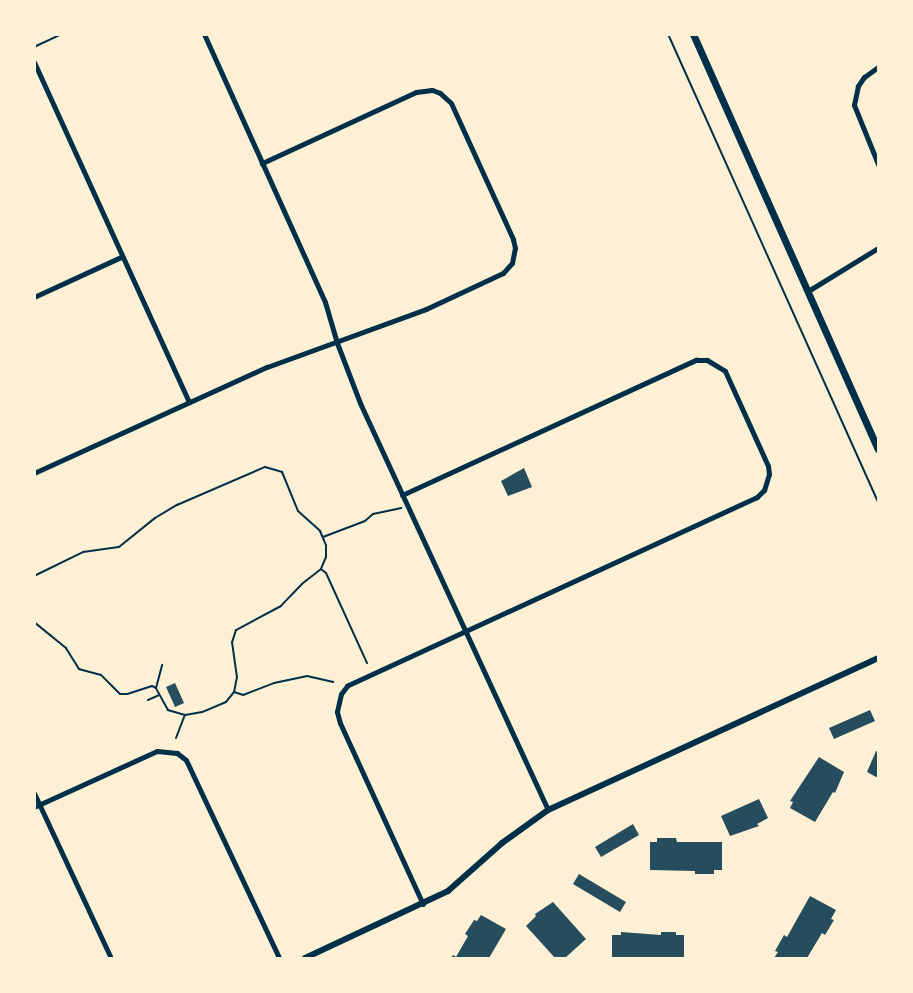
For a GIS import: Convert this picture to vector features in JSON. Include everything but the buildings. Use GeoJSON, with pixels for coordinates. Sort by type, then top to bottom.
{"type":"FeatureCollection","features":[{"type":"Feature","properties":{"kind":"main road"},"geometry":{"type":"LineString","coordinates":[[693,34],[879,449]]}},
{"type":"Feature","properties":{"kind":"street"},"geometry":{"type":"LineString","coordinates":[[204,34],[325,302],[337,343],[402,495],[548,810]]}},
{"type":"Feature","properties":{"kind":"street"},"geometry":{"type":"LineString","coordinates":[[34,62],[189,402]]}},
{"type":"Feature","properties":{"kind":"street"},"geometry":{"type":"LineString","coordinates":[[879,67],[864,77],[858,86],[854,105],[879,164]]}},
{"type":"Feature","properties":{"kind":"street"},"geometry":{"type":"LineString","coordinates":[[34,473],[267,367],[405,318],[500,275],[513,263],[515,248],[513,239],[451,103],[440,93],[432,90],[416,92],[262,163]]}},
{"type":"Feature","properties":{"kind":"street"},"geometry":{"type":"LineString","coordinates":[[807,291],[879,248]]}},
{"type":"Feature","properties":{"kind":"street"},"geometry":{"type":"LineString","coordinates":[[34,297],[121,257]]}},
{"type":"Feature","properties":{"kind":"street"},"geometry":{"type":"LineString","coordinates":[[402,495],[686,363],[707,360],[725,371],[768,466],[767,484],[758,497],[347,686],[337,702],[340,723],[423,904]]}},
{"type":"Feature","properties":{"kind":"street"},"geometry":{"type":"LineString","coordinates":[[305,958],[423,904],[457,885],[502,843],[548,810],[879,658]]}},
{"type":"Feature","properties":{"kind":"street"},"geometry":{"type":"LineString","coordinates":[[37,806],[157,751],[177,753],[186,760],[279,958]]}},
{"type":"Feature","properties":{"kind":"street"},"geometry":{"type":"LineString","coordinates":[[34,793],[37,806],[111,958]]}},
{"type":"Feature","properties":{"kind":"path"},"geometry":{"type":"LineString","coordinates":[[34,47],[62,34]]}},
{"type":"Feature","properties":{"kind":"path"},"geometry":{"type":"LineString","coordinates":[[668,34],[879,502]]}},
{"type":"Feature","properties":{"kind":"path"},"geometry":{"type":"LineString","coordinates":[[34,576],[83,552],[119,548],[155,518],[259,468],[273,467],[282,472],[298,511],[323,537],[326,556],[321,569],[302,584],[281,606],[236,630],[232,642],[237,677],[234,692],[218,706],[185,715],[168,710],[156,688],[148,686],[127,694],[120,694],[101,675],[79,669],[66,648],[34,622]]}},
{"type":"Feature","properties":{"kind":"path"},"geometry":{"type":"LineString","coordinates":[[323,537],[365,520],[373,514],[407,506]]}},
{"type":"Feature","properties":{"kind":"path"},"geometry":{"type":"LineString","coordinates":[[321,569],[326,573],[368,663]]}},
{"type":"Feature","properties":{"kind":"path"},"geometry":{"type":"LineString","coordinates":[[156,688],[162,665]]}},
{"type":"Feature","properties":{"kind":"path"},"geometry":{"type":"LineString","coordinates":[[234,692],[243,695],[274,683],[307,676],[333,682]]}},
{"type":"Feature","properties":{"kind":"path"},"geometry":{"type":"LineString","coordinates":[[148,700],[160,694]]}},
{"type":"Feature","properties":{"kind":"path"},"geometry":{"type":"LineString","coordinates":[[176,738],[185,715]]}}]}
